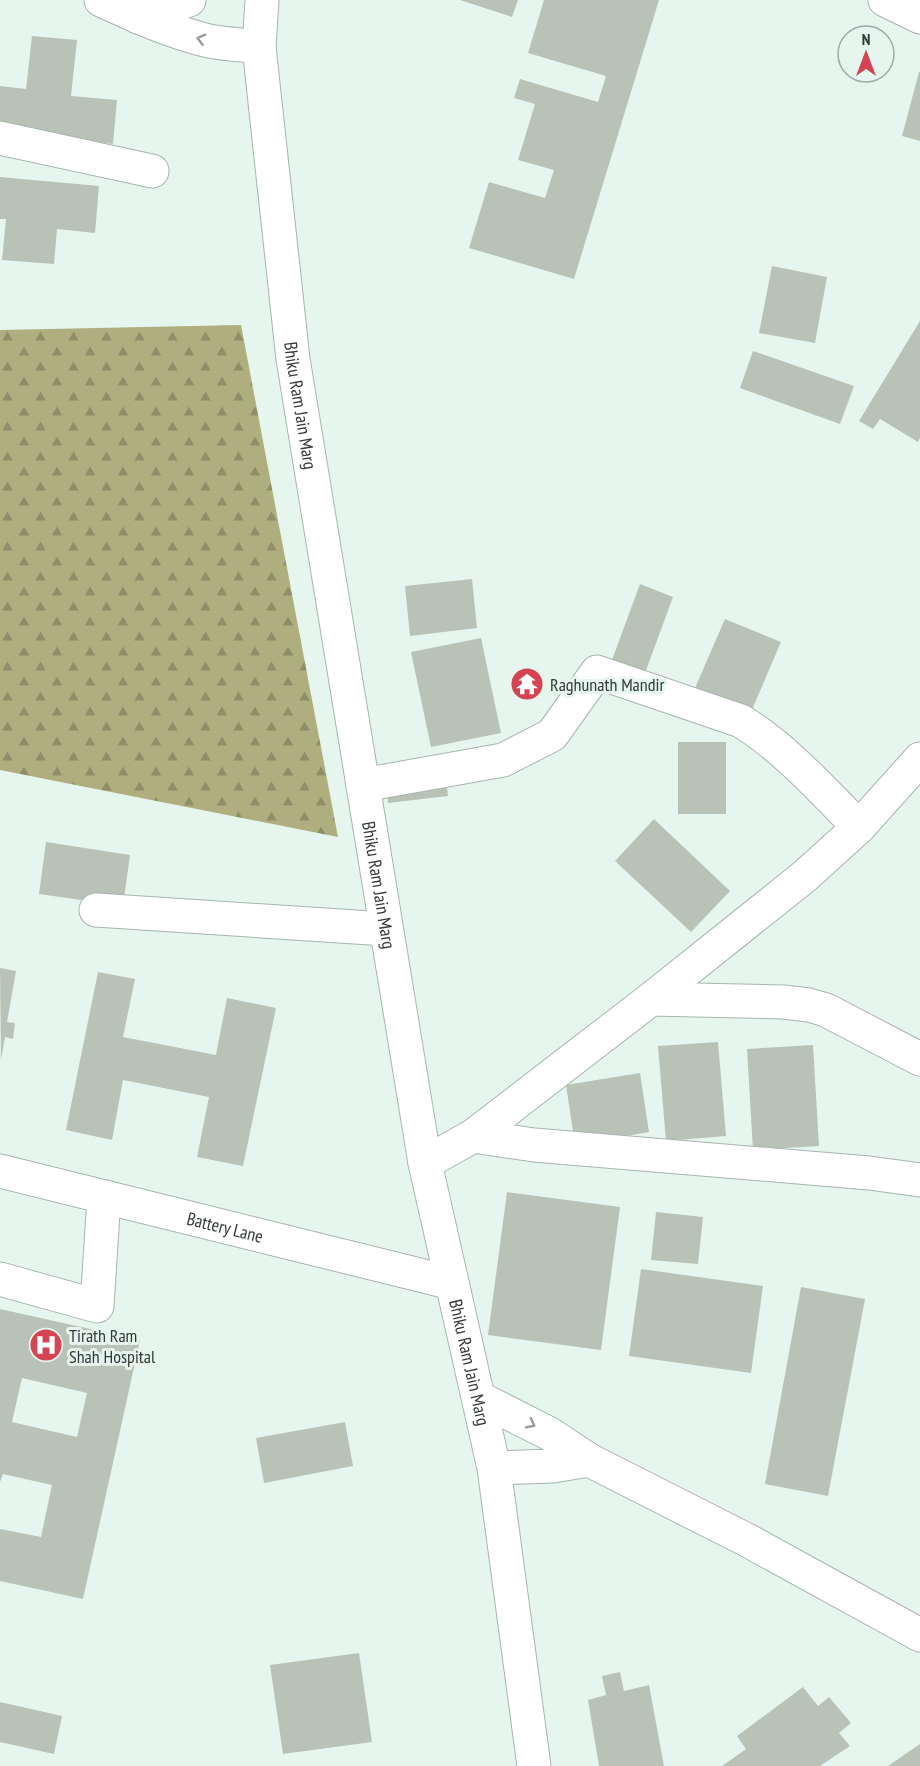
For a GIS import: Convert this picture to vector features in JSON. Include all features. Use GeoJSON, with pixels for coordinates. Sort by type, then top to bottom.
{"type":"FeatureCollection","features":[{"type":"Feature","properties":{"kind":"street"},"geometry":{"type":"LineString","coordinates":[[100,0],[158,26],[211,41],[259,47]]}},
{"type":"Feature","properties":{"kind":"street"},"geometry":{"type":"LineString","coordinates":[[138,17],[189,0]]}},
{"type":"Feature","properties":{"kind":"street","name":"Bhiku Ram Jain Marg"},"geometry":{"type":"LineString","coordinates":[[262,0],[259,47],[293,359],[425,1163],[494,1468],[534,1766]]}},
{"type":"Feature","properties":{"kind":"street"},"geometry":{"type":"LineString","coordinates":[[885,0],[920,17]]}},
{"type":"Feature","properties":{"kind":"street"},"geometry":{"type":"LineString","coordinates":[[0,138],[152,171]]}},
{"type":"Feature","properties":{"kind":"street"},"geometry":{"type":"LineString","coordinates":[[363,785],[503,760],[552,735],[597,672],[741,721],[763,735],[782,752],[859,827]]}},
{"type":"Feature","properties":{"kind":"street"},"geometry":{"type":"LineString","coordinates":[[425,1163],[473,1136],[806,876],[859,827],[920,759]]}},
{"type":"Feature","properties":{"kind":"street"},"geometry":{"type":"LineString","coordinates":[[96,910],[386,929]]}},
{"type":"Feature","properties":{"kind":"street"},"geometry":{"type":"LineString","coordinates":[[651,999],[783,1002],[809,1005],[826,1010],[920,1059]]}},
{"type":"Feature","properties":{"kind":"street"},"geometry":{"type":"LineString","coordinates":[[473,1136],[534,1145],[869,1173],[920,1180]]}},
{"type":"Feature","properties":{"kind":"street","name":"Battery Lane"},"geometry":{"type":"LineString","coordinates":[[0,1171],[452,1283]]}},
{"type":"Feature","properties":{"kind":"street"},"geometry":{"type":"LineString","coordinates":[[0,1280],[97,1306],[104,1197]]}},
{"type":"Feature","properties":{"kind":"street"},"geometry":{"type":"LineString","coordinates":[[479,1398],[550,1434],[589,1460],[747,1540],[920,1635]]}},
{"type":"Feature","properties":{"kind":"street"},"geometry":{"type":"LineString","coordinates":[[494,1468],[553,1466],[589,1460]]}},
{"type":"Feature","properties":{"kind":"green space"},"geometry":{"type":"Polygon","coordinates":[[[241,325],[338,837],[0,770],[0,330],[241,325]]]}},
{"type":"Feature","properties":{"kind":"building"},"geometry":{"type":"Polygon","coordinates":[[[460,0],[518,0],[512,17],[460,0]]]}},
{"type":"Feature","properties":{"kind":"building"},"geometry":{"type":"Polygon","coordinates":[[[544,0],[659,0],[574,279],[469,248],[489,182],[545,198],[554,170],[518,160],[535,104],[514,98],[520,79],[598,102],[606,76],[528,53],[544,0]]]}},
{"type":"Feature","properties":{"kind":"building"},"geometry":{"type":"Polygon","coordinates":[[[32,36],[77,40],[71,96],[117,100],[113,144],[0,132],[0,86],[26,89],[32,36]]]}},
{"type":"Feature","properties":{"kind":"building"},"geometry":{"type":"Polygon","coordinates":[[[920,72],[920,141],[902,136],[920,72]]]}},
{"type":"Feature","properties":{"kind":"building"},"geometry":{"type":"Polygon","coordinates":[[[0,177],[99,186],[95,233],[57,229],[54,264],[2,260],[6,219],[0,219],[0,177]]]}},
{"type":"Feature","properties":{"kind":"building"},"geometry":{"type":"Polygon","coordinates":[[[772,266],[827,277],[815,343],[759,333],[772,266]]]}},
{"type":"Feature","properties":{"kind":"building"},"geometry":{"type":"Polygon","coordinates":[[[920,321],[920,438],[918,442],[880,419],[873,429],[859,421],[920,321]]]}},
{"type":"Feature","properties":{"kind":"building"},"geometry":{"type":"Polygon","coordinates":[[[753,351],[854,386],[840,424],[740,388],[753,351]]]}},
{"type":"Feature","properties":{"kind":"building"},"geometry":{"type":"Polygon","coordinates":[[[472,579],[477,628],[410,636],[405,586],[472,579]]]}},
{"type":"Feature","properties":{"kind":"building"},"geometry":{"type":"Polygon","coordinates":[[[640,584],[673,597],[645,673],[612,660],[640,584]]]}},
{"type":"Feature","properties":{"kind":"building"},"geometry":{"type":"Polygon","coordinates":[[[725,619],[781,642],[751,712],[695,688],[725,619]]]}},
{"type":"Feature","properties":{"kind":"building"},"geometry":{"type":"Polygon","coordinates":[[[481,638],[501,733],[431,747],[411,652],[481,638]]]}},
{"type":"Feature","properties":{"kind":"building"},"geometry":{"type":"Polygon","coordinates":[[[678,742],[726,742],[726,814],[678,814],[678,742]]]}},
{"type":"Feature","properties":{"kind":"building"},"geometry":{"type":"Polygon","coordinates":[[[446,778],[448,796],[388,803],[386,785],[446,778]]]}},
{"type":"Feature","properties":{"kind":"building"},"geometry":{"type":"Polygon","coordinates":[[[654,819],[730,891],[691,932],[615,861],[654,819]]]}},
{"type":"Feature","properties":{"kind":"building"},"geometry":{"type":"Polygon","coordinates":[[[46,842],[130,855],[123,906],[39,894],[46,842]]]}},
{"type":"Feature","properties":{"kind":"building"},"geometry":{"type":"Polygon","coordinates":[[[0,968],[16,971],[7,1022],[15,1023],[13,1039],[5,1037],[1,1060],[0,968]]]}},
{"type":"Feature","properties":{"kind":"building"},"geometry":{"type":"Polygon","coordinates":[[[98,972],[135,979],[123,1037],[216,1055],[227,998],[276,1008],[243,1166],[197,1157],[209,1097],[123,1080],[112,1140],[66,1130],[98,972]]]}},
{"type":"Feature","properties":{"kind":"building"},"geometry":{"type":"Polygon","coordinates":[[[718,1042],[726,1136],[666,1141],[658,1046],[718,1042]]]}},
{"type":"Feature","properties":{"kind":"building"},"geometry":{"type":"Polygon","coordinates":[[[813,1045],[819,1146],[753,1150],[747,1049],[813,1045]]]}},
{"type":"Feature","properties":{"kind":"building"},"geometry":{"type":"Polygon","coordinates":[[[640,1073],[649,1132],[575,1145],[566,1085],[640,1073]]]}},
{"type":"Feature","properties":{"kind":"building"},"geometry":{"type":"Polygon","coordinates":[[[507,1192],[620,1207],[601,1350],[488,1335],[507,1192]]]}},
{"type":"Feature","properties":{"kind":"building"},"geometry":{"type":"Polygon","coordinates":[[[656,1212],[703,1217],[698,1264],[651,1260],[656,1212]]]}},
{"type":"Feature","properties":{"kind":"building"},"geometry":{"type":"Polygon","coordinates":[[[641,1269],[763,1286],[751,1373],[629,1356],[641,1269]]]}},
{"type":"Feature","properties":{"kind":"building"},"geometry":{"type":"Polygon","coordinates":[[[801,1287],[865,1299],[828,1496],[765,1484],[801,1287]]]}},
{"type":"Feature","properties":{"kind":"building"},"geometry":{"type":"Polygon","coordinates":[[[0,1309],[140,1340],[83,1599],[0,1581],[0,1529],[41,1537],[52,1485],[3,1474],[0,1482],[0,1309]],[[22,1378],[12,1422],[77,1437],[87,1393],[22,1378]]]}},
{"type":"Feature","properties":{"kind":"building"},"geometry":{"type":"Polygon","coordinates":[[[345,1422],[353,1466],[264,1483],[256,1438],[345,1422]]]}},
{"type":"Feature","properties":{"kind":"building"},"geometry":{"type":"Polygon","coordinates":[[[359,1653],[372,1742],[283,1754],[270,1665],[359,1653]]]}},
{"type":"Feature","properties":{"kind":"building"},"geometry":{"type":"Polygon","coordinates":[[[620,1672],[624,1691],[649,1685],[664,1766],[599,1766],[588,1700],[606,1695],[602,1676],[620,1672]]]}},
{"type":"Feature","properties":{"kind":"building"},"geometry":{"type":"Polygon","coordinates":[[[803,1687],[818,1706],[829,1697],[851,1723],[839,1733],[850,1746],[820,1766],[722,1766],[746,1749],[737,1736],[803,1687]]]}},
{"type":"Feature","properties":{"kind":"building"},"geometry":{"type":"Polygon","coordinates":[[[0,1702],[62,1716],[54,1754],[0,1742],[0,1702]]]}},
{"type":"Feature","properties":{"kind":"building"},"geometry":{"type":"Polygon","coordinates":[[[920,1744],[920,1766],[888,1766],[920,1744]]]}},
{"type":"Feature","properties":{"kind":"place","name":"Raghunath Mandir"},"geometry":{"type":"Point","coordinates":[527,684]}},
{"type":"Feature","properties":{"kind":"place","name":"Tirath Ram Shah Hospital"},"geometry":{"type":"Point","coordinates":[46,1345]}}]}
